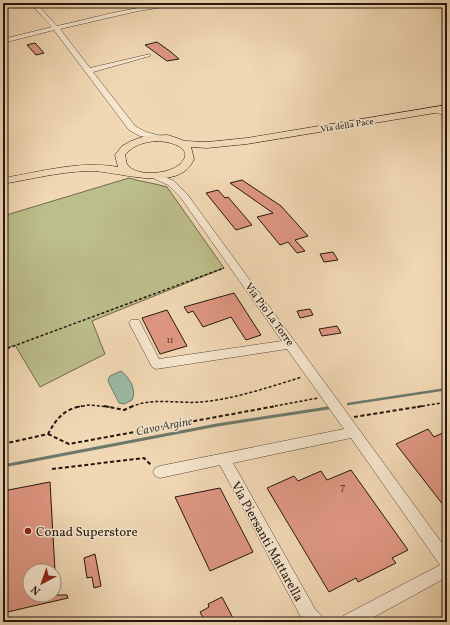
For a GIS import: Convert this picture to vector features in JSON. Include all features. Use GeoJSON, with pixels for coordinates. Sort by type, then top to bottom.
{"type":"FeatureCollection","features":[{"type":"Feature","properties":{"kind":"main road","name":"Via della Pace"},"geometry":{"type":"LineString","coordinates":[[158,138],[172,140],[181,144],[207,145],[247,141],[443,109]]}},
{"type":"Feature","properties":{"kind":"main road"},"geometry":{"type":"LineString","coordinates":[[83,168],[142,140],[158,138]]}},
{"type":"Feature","properties":{"kind":"main road","name":"Via della Pace"},"geometry":{"type":"LineString","coordinates":[[156,176],[170,174],[209,150],[247,141]]}},
{"type":"Feature","properties":{"kind":"main road"},"geometry":{"type":"LineString","coordinates":[[181,144],[189,152],[185,165]]}},
{"type":"Feature","properties":{"kind":"main road"},"geometry":{"type":"LineString","coordinates":[[125,149],[120,162],[128,171]]}},
{"type":"Feature","properties":{"kind":"main road"},"geometry":{"type":"LineString","coordinates":[[3,181],[83,168],[128,171],[144,176],[156,176]]}},
{"type":"Feature","properties":{"kind":"street"},"geometry":{"type":"LineString","coordinates":[[33,3],[56,28],[132,128],[134,136],[125,149]]}},
{"type":"Feature","properties":{"kind":"street"},"geometry":{"type":"LineString","coordinates":[[3,41],[138,9],[187,3]]}},
{"type":"Feature","properties":{"kind":"street"},"geometry":{"type":"LineString","coordinates":[[89,71],[148,55]]}},
{"type":"Feature","properties":{"kind":"street"},"geometry":{"type":"LineString","coordinates":[[443,109],[447,116]]}},
{"type":"Feature","properties":{"kind":"street"},"geometry":{"type":"LineString","coordinates":[[132,128],[143,134],[158,138]]}},
{"type":"Feature","properties":{"kind":"street","name":"Via Pio La Torre"},"geometry":{"type":"LineString","coordinates":[[184,196],[176,180],[177,174],[185,165]]}},
{"type":"Feature","properties":{"kind":"street","name":"Via Pio La Torre"},"geometry":{"type":"LineString","coordinates":[[156,176],[171,183],[184,196],[292,344],[447,562]]}},
{"type":"Feature","properties":{"kind":"street"},"geometry":{"type":"LineString","coordinates":[[135,323],[156,364],[292,344]]}},
{"type":"Feature","properties":{"kind":"street"},"geometry":{"type":"LineString","coordinates":[[160,472],[355,432]]}},
{"type":"Feature","properties":{"kind":"street","name":"Via Piersanti Mattarella"},"geometry":{"type":"LineString","coordinates":[[223,458],[309,615],[316,622]]}},
{"type":"Feature","properties":{"kind":"street"},"geometry":{"type":"LineString","coordinates":[[350,622],[447,570]]}},
{"type":"Feature","properties":{"kind":"path"},"geometry":{"type":"LineString","coordinates":[[3,350],[234,264]]}},
{"type":"Feature","properties":{"kind":"path"},"geometry":{"type":"LineString","coordinates":[[48,434],[58,417],[76,406],[108,405],[124,410],[141,402],[201,402],[258,391],[313,375]]}},
{"type":"Feature","properties":{"kind":"path"},"geometry":{"type":"LineString","coordinates":[[3,444],[48,434],[69,444],[321,398]]}},
{"type":"Feature","properties":{"kind":"path"},"geometry":{"type":"LineString","coordinates":[[354,417],[447,402]]}},
{"type":"Feature","properties":{"kind":"path"},"geometry":{"type":"LineString","coordinates":[[52,469],[144,458],[160,472]]}},
{"type":"Feature","properties":{"kind":"green space"},"geometry":{"type":"Polygon","coordinates":[[[129,178],[167,187],[224,268],[92,321],[105,354],[40,387],[15,345],[3,349],[3,216],[129,178]]]}},
{"type":"Feature","properties":{"kind":"shaded area"},"geometry":{"type":"Polygon","coordinates":[[[121,371],[129,380],[134,392],[132,400],[124,404],[119,403],[108,381],[110,376],[121,371]]]}},
{"type":"Feature","properties":{"kind":"building"},"geometry":{"type":"Polygon","coordinates":[[[157,42],[179,59],[167,61],[145,45],[157,42]]]}},
{"type":"Feature","properties":{"kind":"building"},"geometry":{"type":"Polygon","coordinates":[[[35,43],[44,53],[36,55],[27,45],[35,43]]]}},
{"type":"Feature","properties":{"kind":"building"},"geometry":{"type":"Polygon","coordinates":[[[242,180],[281,206],[308,236],[295,240],[305,251],[297,253],[288,242],[280,245],[257,217],[273,213],[230,183],[242,180]]]}},
{"type":"Feature","properties":{"kind":"building"},"geometry":{"type":"Polygon","coordinates":[[[218,190],[225,198],[228,197],[252,225],[236,230],[206,193],[218,190]]]}},
{"type":"Feature","properties":{"kind":"building"},"geometry":{"type":"Polygon","coordinates":[[[333,252],[338,260],[324,262],[320,254],[333,252]]]}},
{"type":"Feature","properties":{"kind":"building"},"geometry":{"type":"Polygon","coordinates":[[[234,293],[261,335],[246,340],[231,317],[203,327],[193,311],[188,313],[184,307],[234,293]]]}},
{"type":"Feature","properties":{"kind":"building"},"geometry":{"type":"Polygon","coordinates":[[[310,309],[313,315],[300,318],[297,311],[310,309]]]}},
{"type":"Feature","properties":{"kind":"building"},"geometry":{"type":"Polygon","coordinates":[[[167,310],[187,346],[160,354],[142,318],[167,310]]]}},
{"type":"Feature","properties":{"kind":"building"},"geometry":{"type":"Polygon","coordinates":[[[337,326],[341,333],[322,336],[319,329],[337,326]]]}},
{"type":"Feature","properties":{"kind":"building"},"geometry":{"type":"Polygon","coordinates":[[[428,429],[434,437],[447,431],[447,510],[396,444],[428,429]]]}},
{"type":"Feature","properties":{"kind":"building"},"geometry":{"type":"Polygon","coordinates":[[[351,470],[408,550],[392,558],[396,563],[358,582],[356,578],[329,592],[267,488],[294,476],[298,481],[321,471],[327,480],[351,470]]]}},
{"type":"Feature","properties":{"kind":"building","name":"Conad Superstore"},"geometry":{"type":"Polygon","coordinates":[[[50,482],[55,563],[22,563],[22,603],[46,603],[3,613],[3,491],[50,482]]]}},
{"type":"Feature","properties":{"kind":"building"},"geometry":{"type":"Polygon","coordinates":[[[220,488],[253,552],[210,571],[175,497],[220,488]]]}},
{"type":"Feature","properties":{"kind":"building"},"geometry":{"type":"Polygon","coordinates":[[[95,554],[101,586],[94,588],[92,577],[87,578],[84,558],[95,554]]]}},
{"type":"Feature","properties":{"kind":"building","name":"Conad Superstore"},"geometry":{"type":"Polygon","coordinates":[[[62,595],[67,595],[68,598],[62,599],[62,595]]]}},
{"type":"Feature","properties":{"kind":"building"},"geometry":{"type":"Polygon","coordinates":[[[222,597],[235,622],[205,622],[200,612],[209,607],[208,604],[222,597]]]}},
{"type":"Feature","properties":{"kind":"waterway"},"geometry":{"type":"LineString","coordinates":[[348,404],[447,389]]}},
{"type":"Feature","properties":{"kind":"waterway","name":"Cavo Argine"},"geometry":{"type":"LineString","coordinates":[[3,466],[217,425],[328,408]]}},
{"type":"Feature","properties":{"kind":"place","name":"Conad Superstore"},"geometry":{"type":"Point","coordinates":[28,531]}}]}
